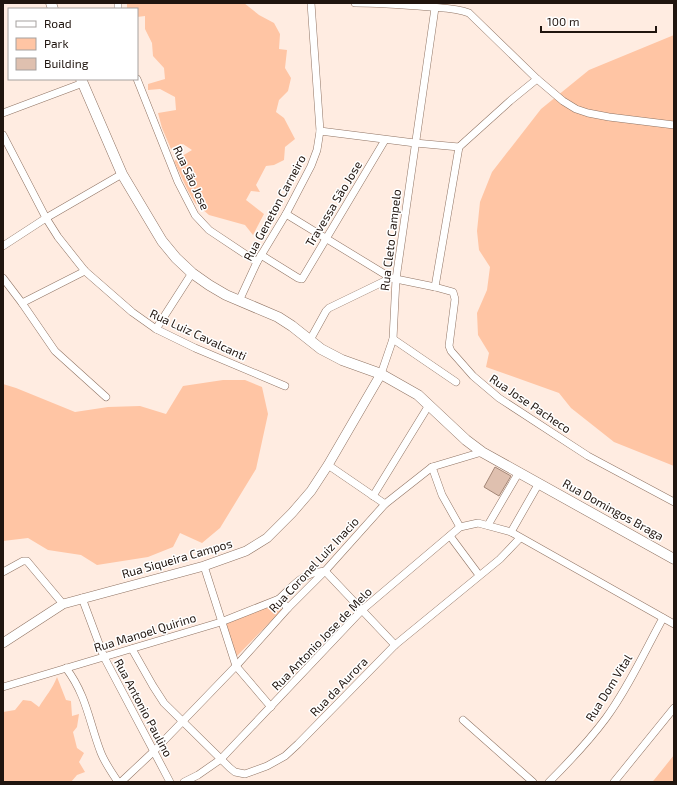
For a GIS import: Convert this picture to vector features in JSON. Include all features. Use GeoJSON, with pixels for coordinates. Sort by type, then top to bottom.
{"type":"FeatureCollection","features":[{"type":"Feature","properties":{"kind":"main road","name":"Rua Domingos Braga"},"geometry":{"type":"LineString","coordinates":[[82,81],[122,174],[162,241],[176,258],[192,273],[209,285],[278,317],[321,349],[342,360],[381,374],[418,395],[466,440],[482,452],[674,559]]}},
{"type":"Feature","properties":{"kind":"street","name":"Rua Geneton Carneiro"},"geometry":{"type":"LineString","coordinates":[[239,300],[259,258],[286,214],[311,166],[317,150],[320,131],[311,3]]}},
{"type":"Feature","properties":{"kind":"street"},"geometry":{"type":"LineString","coordinates":[[355,3],[387,3],[461,10],[469,13],[563,102],[588,113],[674,125]]}},
{"type":"Feature","properties":{"kind":"street","name":"Rua Cleto Campelo"},"geometry":{"type":"LineString","coordinates":[[381,374],[393,339],[394,279],[434,8]]}},
{"type":"Feature","properties":{"kind":"street"},"geometry":{"type":"LineString","coordinates":[[286,214],[394,279],[435,286],[459,147],[537,79]]}},
{"type":"Feature","properties":{"kind":"street","name":"Rua São Jose"},"geometry":{"type":"LineString","coordinates":[[137,80],[178,182],[195,215],[209,230],[259,258],[302,279]]}},
{"type":"Feature","properties":{"kind":"street"},"geometry":{"type":"LineString","coordinates":[[3,113],[82,81]]}},
{"type":"Feature","properties":{"kind":"street"},"geometry":{"type":"LineString","coordinates":[[320,131],[385,140],[459,147]]}},
{"type":"Feature","properties":{"kind":"street","name":"Rua Luiz Cavalcanti"},"geometry":{"type":"LineString","coordinates":[[3,135],[46,218],[58,237],[85,271],[132,312],[156,328],[195,348],[285,386]]}},
{"type":"Feature","properties":{"kind":"street","name":"Travessa São Jose"},"geometry":{"type":"LineString","coordinates":[[302,279],[385,140]]}},
{"type":"Feature","properties":{"kind":"street"},"geometry":{"type":"LineString","coordinates":[[3,246],[46,218],[122,174]]}},
{"type":"Feature","properties":{"kind":"street"},"geometry":{"type":"LineString","coordinates":[[22,303],[85,271]]}},
{"type":"Feature","properties":{"kind":"street"},"geometry":{"type":"LineString","coordinates":[[156,328],[192,273]]}},
{"type":"Feature","properties":{"kind":"street"},"geometry":{"type":"LineString","coordinates":[[3,278],[55,351],[106,397]]}},
{"type":"Feature","properties":{"kind":"street"},"geometry":{"type":"LineString","coordinates":[[310,340],[329,308],[394,279]]}},
{"type":"Feature","properties":{"kind":"street","name":"Rua Jose Pacheco"},"geometry":{"type":"LineString","coordinates":[[435,286],[450,290],[455,294],[449,341],[451,351],[485,387],[508,404],[588,456],[674,502]]}},
{"type":"Feature","properties":{"kind":"street"},"geometry":{"type":"LineString","coordinates":[[393,339],[456,382]]}},
{"type":"Feature","properties":{"kind":"street","name":"Rua Siqueira Campos"},"geometry":{"type":"LineString","coordinates":[[3,643],[63,604],[204,566],[246,551],[267,538],[311,491],[328,465],[381,374]]}},
{"type":"Feature","properties":{"kind":"street"},"geometry":{"type":"LineString","coordinates":[[373,496],[429,405]]}},
{"type":"Feature","properties":{"kind":"street","name":"Rua Coronel Luiz Inacio"},"geometry":{"type":"LineString","coordinates":[[120,782],[183,722],[288,608],[325,571],[385,504],[432,467],[482,452]]}},
{"type":"Feature","properties":{"kind":"street"},"geometry":{"type":"LineString","coordinates":[[328,465],[385,504]]}},
{"type":"Feature","properties":{"kind":"street"},"geometry":{"type":"LineString","coordinates":[[432,467],[442,496],[460,527],[478,523],[511,532],[674,624]]}},
{"type":"Feature","properties":{"kind":"street"},"geometry":{"type":"LineString","coordinates":[[488,525],[519,472]]}},
{"type":"Feature","properties":{"kind":"street"},"geometry":{"type":"LineString","coordinates":[[511,532],[539,483]]}},
{"type":"Feature","properties":{"kind":"street","name":"Rua Antonio Jose de Melo"},"geometry":{"type":"LineString","coordinates":[[221,759],[362,610],[460,527]]}},
{"type":"Feature","properties":{"kind":"street"},"geometry":{"type":"LineString","coordinates":[[450,536],[479,575]]}},
{"type":"Feature","properties":{"kind":"street","name":"Rua da Aurora"},"geometry":{"type":"LineString","coordinates":[[132,649],[160,697],[183,722],[235,772],[245,774],[267,766],[285,756],[395,645],[500,559],[520,538]]}},
{"type":"Feature","properties":{"kind":"street"},"geometry":{"type":"LineString","coordinates":[[3,572],[23,561],[27,561],[63,604]]}},
{"type":"Feature","properties":{"kind":"street"},"geometry":{"type":"LineString","coordinates":[[204,566],[236,666],[271,707]]}},
{"type":"Feature","properties":{"kind":"street"},"geometry":{"type":"LineString","coordinates":[[288,608],[279,599],[301,578],[315,572],[325,571],[395,645]]}},
{"type":"Feature","properties":{"kind":"street","name":"Rua Antonio Paulino"},"geometry":{"type":"LineString","coordinates":[[82,598],[104,657],[170,782]]}},
{"type":"Feature","properties":{"kind":"street","name":"Rua Manoel Quirino"},"geometry":{"type":"LineString","coordinates":[[3,687],[221,622],[279,599]]}},
{"type":"Feature","properties":{"kind":"street","name":"Rua Dom Vital"},"geometry":{"type":"LineString","coordinates":[[549,782],[574,757],[606,718],[663,618]]}},
{"type":"Feature","properties":{"kind":"street"},"geometry":{"type":"LineString","coordinates":[[66,668],[76,682],[84,699],[102,755],[120,782]]}},
{"type":"Feature","properties":{"kind":"street"},"geometry":{"type":"LineString","coordinates":[[614,782],[674,708]]}},
{"type":"Feature","properties":{"kind":"street"},"geometry":{"type":"LineString","coordinates":[[463,720],[533,782]]}},
{"type":"Feature","properties":{"kind":"street"},"geometry":{"type":"LineString","coordinates":[[184,782],[198,775],[221,759]]}},
{"type":"Feature","properties":{"kind":"green space"},"geometry":{"type":"Polygon","coordinates":[[[127,3],[244,3],[259,15],[274,23],[280,34],[279,49],[287,50],[285,68],[291,78],[288,91],[279,100],[276,112],[284,118],[295,139],[285,147],[284,160],[274,165],[266,166],[256,185],[260,192],[251,191],[246,200],[264,214],[253,235],[245,225],[209,215],[195,203],[188,191],[174,161],[192,150],[183,144],[171,149],[162,128],[158,113],[176,110],[175,97],[160,89],[148,90],[148,84],[165,79],[164,68],[153,56],[152,43],[145,29],[145,16],[138,17],[138,8],[127,8],[127,3]]]}},
{"type":"Feature","properties":{"kind":"green space"},"geometry":{"type":"Polygon","coordinates":[[[674,35],[674,466],[614,442],[571,408],[559,393],[486,367],[489,353],[478,335],[477,313],[487,290],[490,267],[479,250],[477,231],[480,202],[492,172],[541,109],[589,70],[674,35]]]}},
{"type":"Feature","properties":{"kind":"green space"},"geometry":{"type":"Polygon","coordinates":[[[223,380],[245,380],[262,387],[268,414],[256,469],[220,528],[202,543],[180,533],[173,547],[148,557],[97,565],[81,555],[48,550],[28,538],[3,541],[3,384],[75,412],[108,407],[140,406],[166,414],[183,386],[223,380]]]}},
{"type":"Feature","properties":{"kind":"green space"},"geometry":{"type":"Polygon","coordinates":[[[277,604],[282,610],[236,657],[226,623],[277,604]]]}},
{"type":"Feature","properties":{"kind":"green space"},"geometry":{"type":"Polygon","coordinates":[[[57,677],[66,700],[71,701],[72,716],[79,714],[77,727],[73,732],[77,748],[84,753],[79,762],[85,772],[77,775],[71,782],[3,782],[3,712],[15,710],[23,700],[31,701],[39,707],[57,677]]]}},
{"type":"Feature","properties":{"kind":"green space"},"geometry":{"type":"Polygon","coordinates":[[[674,755],[674,782],[652,782],[654,780],[674,755]]]}},
{"type":"Feature","properties":{"kind":"building"},"geometry":{"type":"Polygon","coordinates":[[[495,467],[511,476],[499,496],[484,487],[495,467]]]}}]}
